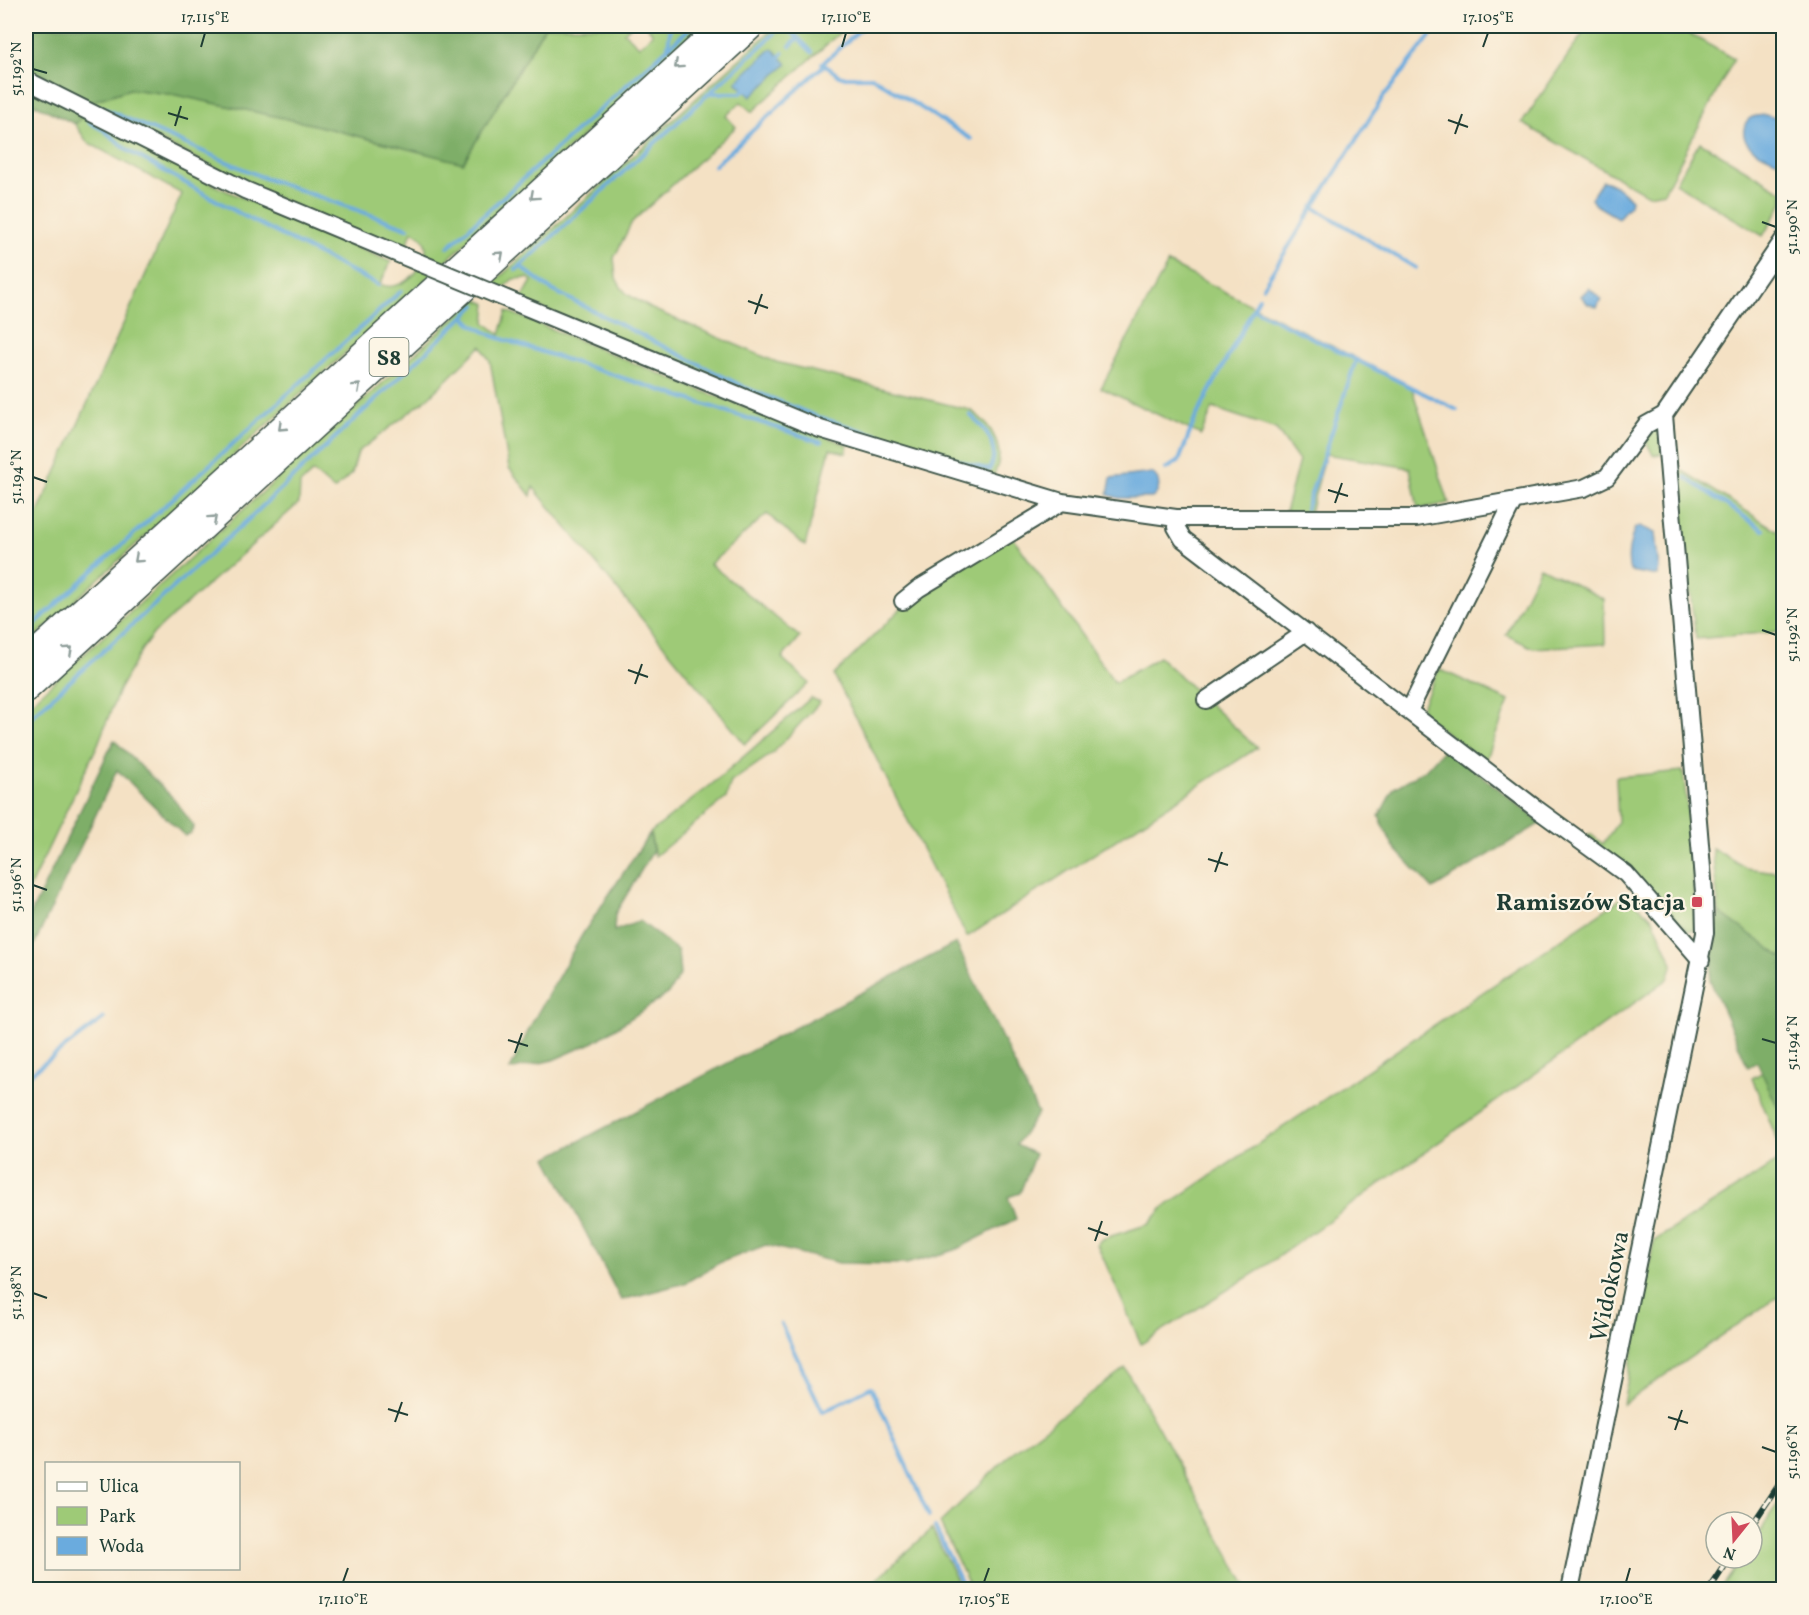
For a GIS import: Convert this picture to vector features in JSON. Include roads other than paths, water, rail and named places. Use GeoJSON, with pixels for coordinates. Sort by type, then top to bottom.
{"type":"FeatureCollection","features":[{"type":"Feature","properties":{"kind":"highway","name":"S8"},"geometry":{"type":"LineString","coordinates":[[26,661],[721,26]]}},
{"type":"Feature","properties":{"kind":"highway","name":"S8"},"geometry":{"type":"LineString","coordinates":[[26,690],[752,26]]}},
{"type":"Feature","properties":{"kind":"street"},"geometry":{"type":"LineString","coordinates":[[26,80],[245,190],[820,429],[1062,502],[1176,518],[1416,518],[1513,502],[1598,483],[1607,477],[1646,425],[1665,415],[1784,239]]}},
{"type":"Feature","properties":{"kind":"street","name":"Widokowa"},"geometry":{"type":"LineString","coordinates":[[1570,1590],[1695,993],[1705,933],[1704,892],[1665,415]]}},
{"type":"Feature","properties":{"kind":"street"},"geometry":{"type":"LineString","coordinates":[[903,601],[927,583],[1062,502]]}},
{"type":"Feature","properties":{"kind":"street"},"geometry":{"type":"LineString","coordinates":[[1409,711],[1513,502]]}},
{"type":"Feature","properties":{"kind":"street"},"geometry":{"type":"LineString","coordinates":[[1176,518],[1176,527],[1183,539],[1626,874],[1701,960]]}},
{"type":"Feature","properties":{"kind":"street"},"geometry":{"type":"LineString","coordinates":[[1206,700],[1306,632]]}},
{"type":"Feature","properties":{"kind":"water"},"geometry":{"type":"Polygon","coordinates":[[[772,48],[787,64],[751,97],[736,82],[772,48]]]}},
{"type":"Feature","properties":{"kind":"water"},"geometry":{"type":"Polygon","coordinates":[[[1765,115],[1783,120],[1783,163],[1751,147],[1744,136],[1745,125],[1749,119],[1765,115]]]}},
{"type":"Feature","properties":{"kind":"water"},"geometry":{"type":"Polygon","coordinates":[[[1602,181],[1614,185],[1631,199],[1630,205],[1618,218],[1594,204],[1591,198],[1602,181]]]}},
{"type":"Feature","properties":{"kind":"water"},"geometry":{"type":"Polygon","coordinates":[[[1589,288],[1601,299],[1597,307],[1588,304],[1581,296],[1589,288]]]}},
{"type":"Feature","properties":{"kind":"water"},"geometry":{"type":"Polygon","coordinates":[[[1152,473],[1159,485],[1152,498],[1119,498],[1108,495],[1111,478],[1152,473]]]}},
{"type":"Feature","properties":{"kind":"water"},"geometry":{"type":"Polygon","coordinates":[[[1640,526],[1655,533],[1659,569],[1657,576],[1630,571],[1628,560],[1630,543],[1635,528],[1640,526]]]}},
{"type":"Feature","properties":{"kind":"waterway"},"geometry":{"type":"LineString","coordinates":[[668,46],[671,26]]}},
{"type":"Feature","properties":{"kind":"waterway"},"geometry":{"type":"LineString","coordinates":[[448,247],[692,26]]}},
{"type":"Feature","properties":{"kind":"waterway"},"geometry":{"type":"LineString","coordinates":[[786,26],[812,52]]}},
{"type":"Feature","properties":{"kind":"waterway"},"geometry":{"type":"LineString","coordinates":[[823,63],[864,26]]}},
{"type":"Feature","properties":{"kind":"waterway"},"geometry":{"type":"LineString","coordinates":[[1263,287],[1384,96],[1438,26]]}},
{"type":"Feature","properties":{"kind":"waterway"},"geometry":{"type":"LineString","coordinates":[[516,270],[775,33]]}},
{"type":"Feature","properties":{"kind":"waterway"},"geometry":{"type":"LineString","coordinates":[[790,46],[798,38]]}},
{"type":"Feature","properties":{"kind":"waterway"},"geometry":{"type":"LineString","coordinates":[[780,57],[783,53]]}},
{"type":"Feature","properties":{"kind":"waterway"},"geometry":{"type":"LineString","coordinates":[[822,63],[841,77],[872,77],[971,139]]}},
{"type":"Feature","properties":{"kind":"waterway"},"geometry":{"type":"LineString","coordinates":[[714,166],[824,65]]}},
{"type":"Feature","properties":{"kind":"waterway"},"geometry":{"type":"LineString","coordinates":[[709,93],[741,93],[744,90]]}},
{"type":"Feature","properties":{"kind":"waterway"},"geometry":{"type":"LineString","coordinates":[[100,107],[262,177],[408,228]]}},
{"type":"Feature","properties":{"kind":"waterway"},"geometry":{"type":"LineString","coordinates":[[89,122],[105,131],[127,150],[244,216],[378,285]]}},
{"type":"Feature","properties":{"kind":"waterway"},"geometry":{"type":"LineString","coordinates":[[1313,207],[1416,268]]}},
{"type":"Feature","properties":{"kind":"waterway"},"geometry":{"type":"LineString","coordinates":[[520,266],[550,289],[744,387],[818,417],[989,470],[993,447],[982,426],[970,415]]}},
{"type":"Feature","properties":{"kind":"waterway"},"geometry":{"type":"LineString","coordinates":[[26,632],[401,291]]}},
{"type":"Feature","properties":{"kind":"waterway"},"geometry":{"type":"LineString","coordinates":[[1166,469],[1179,461],[1195,419],[1259,298]]}},
{"type":"Feature","properties":{"kind":"waterway"},"geometry":{"type":"LineString","coordinates":[[26,721],[251,517],[476,305]]}},
{"type":"Feature","properties":{"kind":"waterway"},"geometry":{"type":"LineString","coordinates":[[1254,309],[1457,410]]}},
{"type":"Feature","properties":{"kind":"waterway"},"geometry":{"type":"LineString","coordinates":[[464,316],[473,325],[493,336],[821,442]]}},
{"type":"Feature","properties":{"kind":"waterway"},"geometry":{"type":"LineString","coordinates":[[1306,509],[1356,360]]}},
{"type":"Feature","properties":{"kind":"waterway"},"geometry":{"type":"LineString","coordinates":[[1685,477],[1764,530]]}},
{"type":"Feature","properties":{"kind":"waterway"},"geometry":{"type":"LineString","coordinates":[[26,1077],[104,1018]]}},
{"type":"Feature","properties":{"kind":"waterway"},"geometry":{"type":"LineString","coordinates":[[781,1324],[823,1412],[871,1387],[929,1516]]}},
{"type":"Feature","properties":{"kind":"waterway"},"geometry":{"type":"LineString","coordinates":[[935,1527],[965,1590]]}},
{"type":"Feature","properties":{"kind":"railway"},"geometry":{"type":"LineString","coordinates":[[1762,1510],[1784,1477]]}},
{"type":"Feature","properties":{"kind":"railway"},"geometry":{"type":"LineString","coordinates":[[1709,1590],[1722,1570]]}},
{"type":"Feature","properties":{"kind":"place","name":"Ramiszów Stacja"},"geometry":{"type":"Point","coordinates":[1697,902]}}]}
